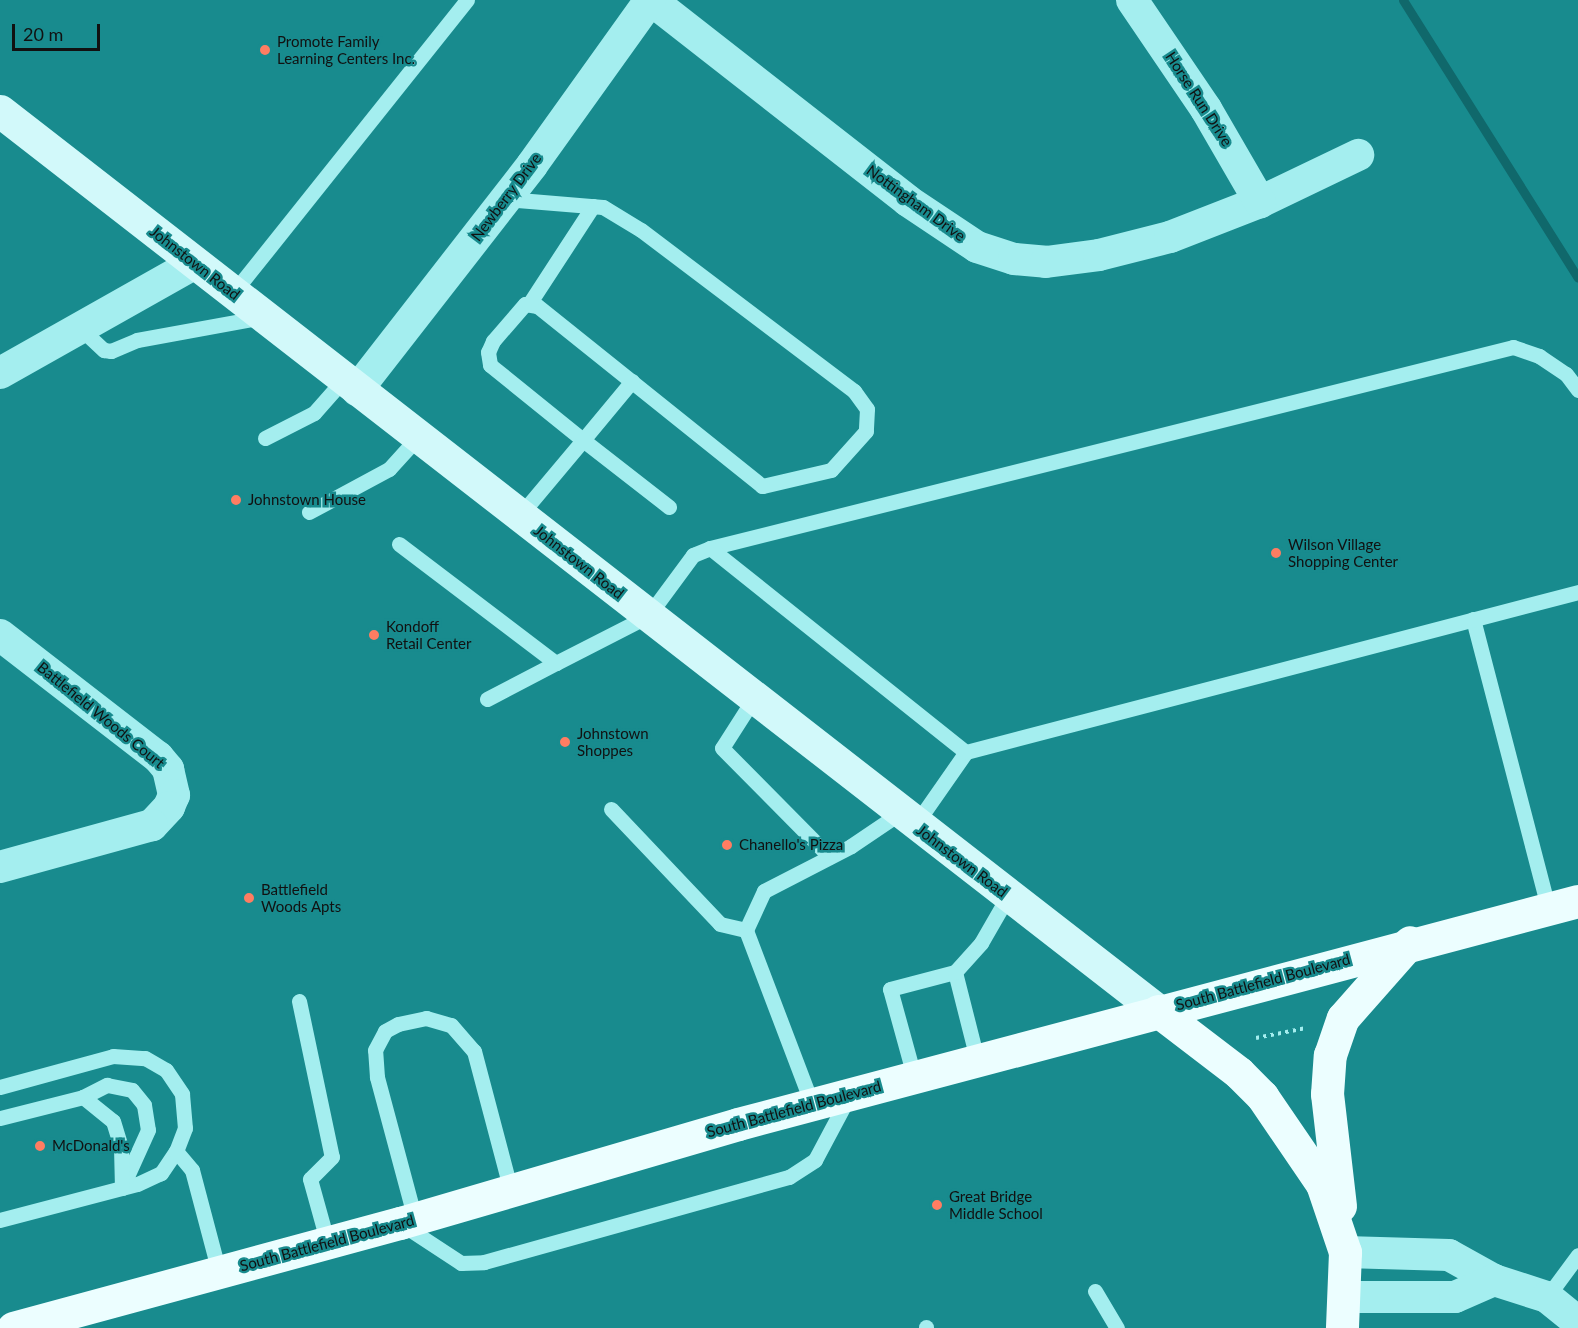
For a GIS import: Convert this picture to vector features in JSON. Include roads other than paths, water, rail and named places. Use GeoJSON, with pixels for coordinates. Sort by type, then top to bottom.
{"type":"FeatureCollection","features":[{"type":"Feature","properties":{"kind":"main road","name":"Johnstown Road"},"geometry":{"type":"LineString","coordinates":[[0,111],[908,819],[1158,1011]]}},
{"type":"Feature","properties":{"kind":"main road","name":"South Battlefield Boulevard"},"geometry":{"type":"LineString","coordinates":[[13,1328],[328,1244],[914,1076],[1410,942],[1563,904]]}},
{"type":"Feature","properties":{"kind":"main road"},"geometry":{"type":"LineString","coordinates":[[1344,1312],[1345,1246],[1327,1094],[1330,1054],[1343,1018],[1410,942]]}},
{"type":"Feature","properties":{"kind":"main road"},"geometry":{"type":"LineString","coordinates":[[1158,1011],[1239,1073],[1262,1096],[1322,1184],[1345,1246]]}},
{"type":"Feature","properties":{"kind":"street","name":"Newberry Drive"},"geometry":{"type":"LineString","coordinates":[[350,385],[506,199],[650,0]]}},
{"type":"Feature","properties":{"kind":"street","name":"Nottingham Drive"},"geometry":{"type":"LineString","coordinates":[[650,0],[909,201],[978,246],[1014,259],[1046,262],[1099,255],[1170,237],[1260,202],[1358,155]]}},
{"type":"Feature","properties":{"kind":"street","name":"Horse Run Drive"},"geometry":{"type":"LineString","coordinates":[[1132,0],[1206,109],[1260,202]]}},
{"type":"Feature","properties":{"kind":"street"},"geometry":{"type":"LineString","coordinates":[[0,373],[195,263]]}},
{"type":"Feature","properties":{"kind":"street","name":"Battlefield Woods Court"},"geometry":{"type":"LineString","coordinates":[[0,635],[158,757],[168,769],[174,795],[169,807],[152,825],[0,867]]}},
{"type":"Feature","properties":{"kind":"street"},"geometry":{"type":"LineString","coordinates":[[1345,1246],[1449,1255],[1494,1281],[1547,1297],[1578,1322]]}},
{"type":"Feature","properties":{"kind":"street"},"geometry":{"type":"LineString","coordinates":[[1344,1312],[1455,1298],[1494,1281]]}},
{"type":"Feature","properties":{"kind":"lane"},"geometry":{"type":"LineString","coordinates":[[233,293],[466,0]]}},
{"type":"Feature","properties":{"kind":"lane"},"geometry":{"type":"LineString","coordinates":[[506,199],[603,207],[641,231],[854,391],[867,409],[866,431],[831,470],[762,486],[537,306],[529,304]]}},
{"type":"Feature","properties":{"kind":"lane"},"geometry":{"type":"LineString","coordinates":[[593,206],[529,304],[493,341],[488,352],[490,365],[669,507]]}},
{"type":"Feature","properties":{"kind":"lane"},"geometry":{"type":"LineString","coordinates":[[79,327],[104,351],[111,351],[137,340],[264,316]]}},
{"type":"Feature","properties":{"kind":"lane"},"geometry":{"type":"LineString","coordinates":[[487,699],[648,616],[693,555],[710,548],[1513,347],[1548,362],[1566,374],[1578,390]]}},
{"type":"Feature","properties":{"kind":"lane"},"geometry":{"type":"LineString","coordinates":[[520,515],[632,381]]}},
{"type":"Feature","properties":{"kind":"lane"},"geometry":{"type":"LineString","coordinates":[[265,438],[314,413],[350,385]]}},
{"type":"Feature","properties":{"kind":"lane"},"geometry":{"type":"LineString","coordinates":[[309,512],[389,469],[418,436]]}},
{"type":"Feature","properties":{"kind":"lane"},"geometry":{"type":"LineString","coordinates":[[399,543],[556,663]]}},
{"type":"Feature","properties":{"kind":"lane"},"geometry":{"type":"LineString","coordinates":[[710,548],[966,752]]}},
{"type":"Feature","properties":{"kind":"lane"},"geometry":{"type":"LineString","coordinates":[[812,1104],[746,930],[764,891],[908,819],[966,752],[1578,592]]}},
{"type":"Feature","properties":{"kind":"lane"},"geometry":{"type":"LineString","coordinates":[[1473,619],[1563,904]]}},
{"type":"Feature","properties":{"kind":"lane"},"geometry":{"type":"LineString","coordinates":[[754,699],[722,748],[830,857]]}},
{"type":"Feature","properties":{"kind":"lane"},"geometry":{"type":"LineString","coordinates":[[611,809],[720,924],[746,930]]}},
{"type":"Feature","properties":{"kind":"lane"},"geometry":{"type":"LineString","coordinates":[[914,1076],[890,989],[955,972],[981,943],[1008,896]]}},
{"type":"Feature","properties":{"kind":"lane"},"geometry":{"type":"LineString","coordinates":[[955,972],[977,1059]]}},
{"type":"Feature","properties":{"kind":"lane"},"geometry":{"type":"LineString","coordinates":[[299,1001],[332,1157],[310,1179],[328,1244]]}},
{"type":"Feature","properties":{"kind":"lane"},"geometry":{"type":"LineString","coordinates":[[511,1191],[474,1051],[451,1024],[426,1018],[398,1024],[385,1031],[375,1050],[377,1077],[408,1221],[461,1263],[484,1262],[789,1177],[815,1160],[849,1094]]}},
{"type":"Feature","properties":{"kind":"lane"},"geometry":{"type":"LineString","coordinates":[[0,1087],[113,1056],[145,1059],[166,1070],[182,1094],[185,1128],[176,1151],[161,1173],[122,1188],[0,1220]]}},
{"type":"Feature","properties":{"kind":"lane"},"geometry":{"type":"LineString","coordinates":[[0,1118],[83,1097],[107,1085],[132,1090],[144,1105],[148,1130],[122,1188]]}},
{"type":"Feature","properties":{"kind":"lane"},"geometry":{"type":"LineString","coordinates":[[83,1097],[113,1121],[121,1147],[122,1188]]}},
{"type":"Feature","properties":{"kind":"lane"},"geometry":{"type":"LineString","coordinates":[[176,1151],[192,1170],[219,1272]]}},
{"type":"Feature","properties":{"kind":"lane"},"geometry":{"type":"LineString","coordinates":[[1547,1297],[1578,1255]]}},
{"type":"Feature","properties":{"kind":"lane"},"geometry":{"type":"LineString","coordinates":[[1095,1291],[1117,1328]]}},
{"type":"Feature","properties":{"kind":"waterway"},"geometry":{"type":"LineString","coordinates":[[1403,0],[1578,278]]}},
{"type":"Feature","properties":{"kind":"place","name":"Promote Family Learning Centers Inc."},"geometry":{"type":"Point","coordinates":[265,50]}},
{"type":"Feature","properties":{"kind":"place","name":"Johnstown House"},"geometry":{"type":"Point","coordinates":[236,500]}},
{"type":"Feature","properties":{"kind":"place","name":"Wilson Village Shopping Center"},"geometry":{"type":"Point","coordinates":[1276,553]}},
{"type":"Feature","properties":{"kind":"place","name":"Kondoff Retail Center"},"geometry":{"type":"Point","coordinates":[374,635]}},
{"type":"Feature","properties":{"kind":"place","name":"Johnstown Shoppes"},"geometry":{"type":"Point","coordinates":[565,742]}},
{"type":"Feature","properties":{"kind":"place","name":"Chanello's Pizza"},"geometry":{"type":"Point","coordinates":[727,845]}},
{"type":"Feature","properties":{"kind":"place","name":"Battlefield Woods Apts"},"geometry":{"type":"Point","coordinates":[249,898]}},
{"type":"Feature","properties":{"kind":"place","name":"McDonald's"},"geometry":{"type":"Point","coordinates":[40,1146]}},
{"type":"Feature","properties":{"kind":"place","name":"Great Bridge Middle School"},"geometry":{"type":"Point","coordinates":[937,1205]}}]}
